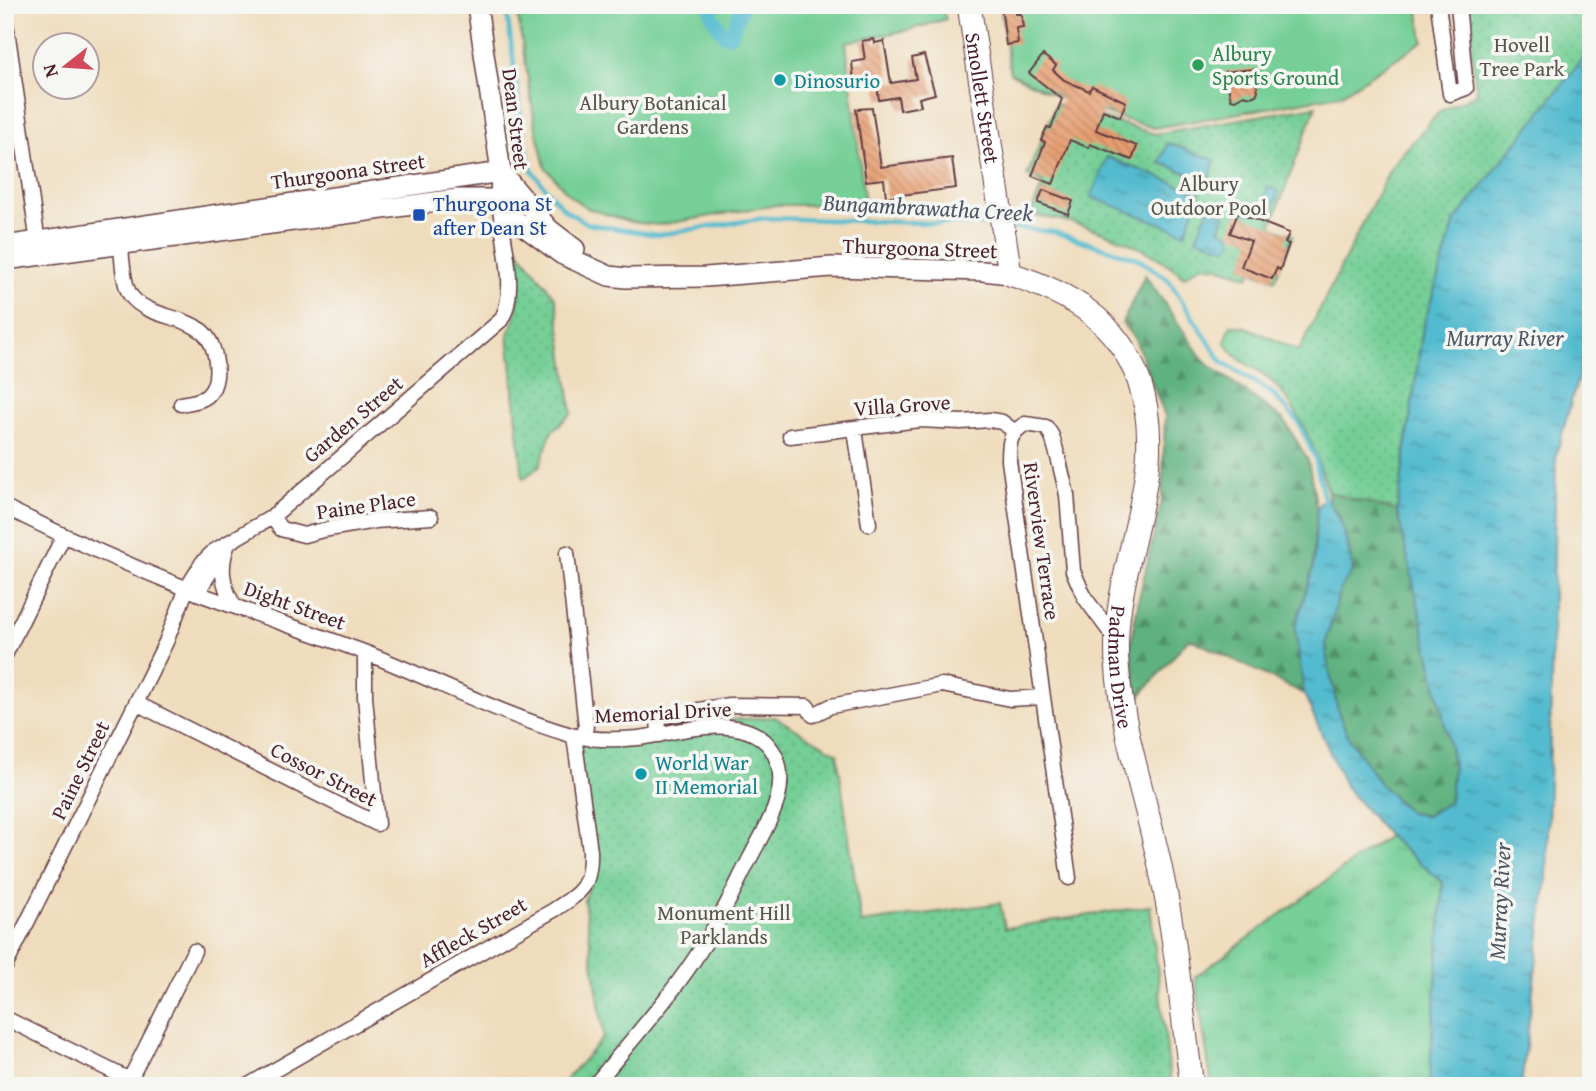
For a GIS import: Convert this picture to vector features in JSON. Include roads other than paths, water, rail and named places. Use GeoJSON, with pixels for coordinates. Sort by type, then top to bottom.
{"type":"FeatureCollection","features":[{"type":"Feature","properties":{"kind":"main road","name":"Dean Street"},"geometry":{"type":"LineString","coordinates":[[477,5],[501,172],[500,199]]}},
{"type":"Feature","properties":{"kind":"main road","name":"Smollett Street"},"geometry":{"type":"LineString","coordinates":[[969,5],[1010,274]]}},
{"type":"Feature","properties":{"kind":"main road","name":"Thurgoona Street"},"geometry":{"type":"LineString","coordinates":[[120,238],[371,191],[501,172],[549,229],[570,246],[611,266],[661,278]]}},
{"type":"Feature","properties":{"kind":"main road"},"geometry":{"type":"LineString","coordinates":[[371,191],[374,211]]}},
{"type":"Feature","properties":{"kind":"main road","name":"Thurgoona Street"},"geometry":{"type":"LineString","coordinates":[[5,246],[39,248],[457,200],[500,199],[505,211],[525,230],[576,262],[618,278],[726,276],[832,267],[1010,274]]}},
{"type":"Feature","properties":{"kind":"main road","name":"Thurgoona Street"},"geometry":{"type":"LineString","coordinates":[[5,260],[39,248]]}},
{"type":"Feature","properties":{"kind":"main road","name":"Padman Drive"},"geometry":{"type":"LineString","coordinates":[[1010,274],[1057,290],[1096,317],[1128,356],[1146,402],[1150,430],[1149,457],[1125,580],[1117,662],[1124,709],[1170,918],[1192,1086]]}},
{"type":"Feature","properties":{"kind":"street"},"geometry":{"type":"LineString","coordinates":[[1438,5],[1450,94],[1466,88],[1458,5]]}},
{"type":"Feature","properties":{"kind":"street"},"geometry":{"type":"LineString","coordinates":[[5,16],[39,248]]}},
{"type":"Feature","properties":{"kind":"street","name":"Dean Street"},"geometry":{"type":"LineString","coordinates":[[500,199],[510,297],[501,320]]}},
{"type":"Feature","properties":{"kind":"street"},"geometry":{"type":"LineString","coordinates":[[120,238],[127,287],[132,297],[154,310],[194,327],[208,339],[216,373],[214,388],[201,400],[181,404]]}},
{"type":"Feature","properties":{"kind":"street","name":"Garden Street"},"geometry":{"type":"LineString","coordinates":[[194,591],[202,563],[214,551],[272,517],[501,320]]}},
{"type":"Feature","properties":{"kind":"street","name":"Villa Grove"},"geometry":{"type":"LineString","coordinates":[[790,436],[919,420],[990,420],[1002,422],[1014,431]]}},
{"type":"Feature","properties":{"kind":"street","name":"Riverview Terrace"},"geometry":{"type":"LineString","coordinates":[[1069,878],[1009,461],[1009,445],[1014,431],[1025,424],[1046,427],[1052,436],[1066,495],[1073,571],[1084,598],[1117,641]]}},
{"type":"Feature","properties":{"kind":"street"},"geometry":{"type":"LineString","coordinates":[[855,430],[869,524]]}},
{"type":"Feature","properties":{"kind":"street","name":"Dight Street"},"geometry":{"type":"LineString","coordinates":[[5,507],[63,537],[194,591],[365,653],[469,698],[578,736]]}},
{"type":"Feature","properties":{"kind":"street","name":"Paine Place"},"geometry":{"type":"LineString","coordinates":[[272,517],[281,529],[304,536],[375,521],[431,517]]}},
{"type":"Feature","properties":{"kind":"street"},"geometry":{"type":"LineString","coordinates":[[5,655],[63,537]]}},
{"type":"Feature","properties":{"kind":"street"},"geometry":{"type":"LineString","coordinates":[[228,544],[223,557],[222,576],[234,606]]}},
{"type":"Feature","properties":{"kind":"street"},"geometry":{"type":"LineString","coordinates":[[567,552],[586,727],[578,736]]}},
{"type":"Feature","properties":{"kind":"street","name":"Paine Street"},"geometry":{"type":"LineString","coordinates":[[5,967],[166,642],[194,591]]}},
{"type":"Feature","properties":{"kind":"street","name":"Cossor Street"},"geometry":{"type":"LineString","coordinates":[[136,704],[377,824],[365,697],[365,653]]}},
{"type":"Feature","properties":{"kind":"street"},"geometry":{"type":"LineString","coordinates":[[659,735],[658,716],[729,705],[807,706],[813,715],[831,706],[942,685],[1010,699],[1043,697]]}},
{"type":"Feature","properties":{"kind":"street","name":"Memorial Drive"},"geometry":{"type":"LineString","coordinates":[[578,736],[620,739],[722,726],[753,732],[764,740],[774,753],[782,777],[771,817],[718,923],[680,980],[594,1086]]}},
{"type":"Feature","properties":{"kind":"street","name":"Affleck Street"},"geometry":{"type":"LineString","coordinates":[[247,1086],[578,894],[586,884],[590,869],[578,736]]}},
{"type":"Feature","properties":{"kind":"street"},"geometry":{"type":"LineString","coordinates":[[5,1018],[136,1083],[194,951]]}},
{"type":"Feature","properties":{"kind":"water","name":"Murray River"},"geometry":{"type":"Polygon","coordinates":[[[1591,48],[1591,333],[1556,455],[1547,877],[1521,1086],[1429,1086],[1443,883],[1388,836],[1345,786],[1304,694],[1295,627],[1313,568],[1317,509],[1321,502],[1328,501],[1341,525],[1353,570],[1340,589],[1326,642],[1327,660],[1339,715],[1349,738],[1381,785],[1409,812],[1426,816],[1450,801],[1453,761],[1397,511],[1423,327],[1455,221],[1591,48]]]}},
{"type":"Feature","properties":{"kind":"water"},"geometry":{"type":"Polygon","coordinates":[[[1168,143],[1215,160],[1208,181],[1160,163],[1168,143]]]}},
{"type":"Feature","properties":{"kind":"water"},"geometry":{"type":"Polygon","coordinates":[[[1107,157],[1200,193],[1185,233],[1091,197],[1107,157]]]}},
{"type":"Feature","properties":{"kind":"water"},"geometry":{"type":"Polygon","coordinates":[[[1268,187],[1279,191],[1273,207],[1262,204],[1268,187]]]}},
{"type":"Feature","properties":{"kind":"water"},"geometry":{"type":"Polygon","coordinates":[[[1209,207],[1225,214],[1219,229],[1229,234],[1232,239],[1227,248],[1196,238],[1209,207]]]}},
{"type":"Feature","properties":{"kind":"waterway","name":"Bungambrawatha Creek"},"geometry":{"type":"LineString","coordinates":[[506,5],[524,141],[532,170],[566,211],[588,224],[657,235],[765,218],[997,225]]}},
{"type":"Feature","properties":{"kind":"waterway"},"geometry":{"type":"LineString","coordinates":[[716,5],[711,14],[723,34],[728,36]]}},
{"type":"Feature","properties":{"kind":"waterway"},"geometry":{"type":"LineString","coordinates":[[731,34],[743,5]]}},
{"type":"Feature","properties":{"kind":"waterway","name":"Bungambrawatha Creek"},"geometry":{"type":"LineString","coordinates":[[1009,227],[1054,232],[1136,258],[1167,278],[1222,362],[1271,392],[1297,420],[1315,458],[1326,507]]}},
{"type":"Feature","properties":{"kind":"place","name":"Albury Sports Ground"},"geometry":{"type":"Point","coordinates":[1198,65]}},
{"type":"Feature","properties":{"kind":"place","name":"Dinosurio"},"geometry":{"type":"Point","coordinates":[780,80]}},
{"type":"Feature","properties":{"kind":"place","name":"Thurgoona St after Dean St"},"geometry":{"type":"Point","coordinates":[419,215]}},
{"type":"Feature","properties":{"kind":"place","name":"World War II Memorial"},"geometry":{"type":"Point","coordinates":[641,774]}},
{"type":"Feature","properties":{"kind":"park label","name":"Hovell Tree Park"},"geometry":{"type":"Point","coordinates":[1522,56]}},
{"type":"Feature","properties":{"kind":"park label","name":"Albury Botanical Gardens"},"geometry":{"type":"Point","coordinates":[653,114]}},
{"type":"Feature","properties":{"kind":"park label","name":"Albury Outdoor Pool"},"geometry":{"type":"Point","coordinates":[1209,195]}},
{"type":"Feature","properties":{"kind":"park label","name":"Monument Hill Parklands"},"geometry":{"type":"Point","coordinates":[724,924]}}]}
